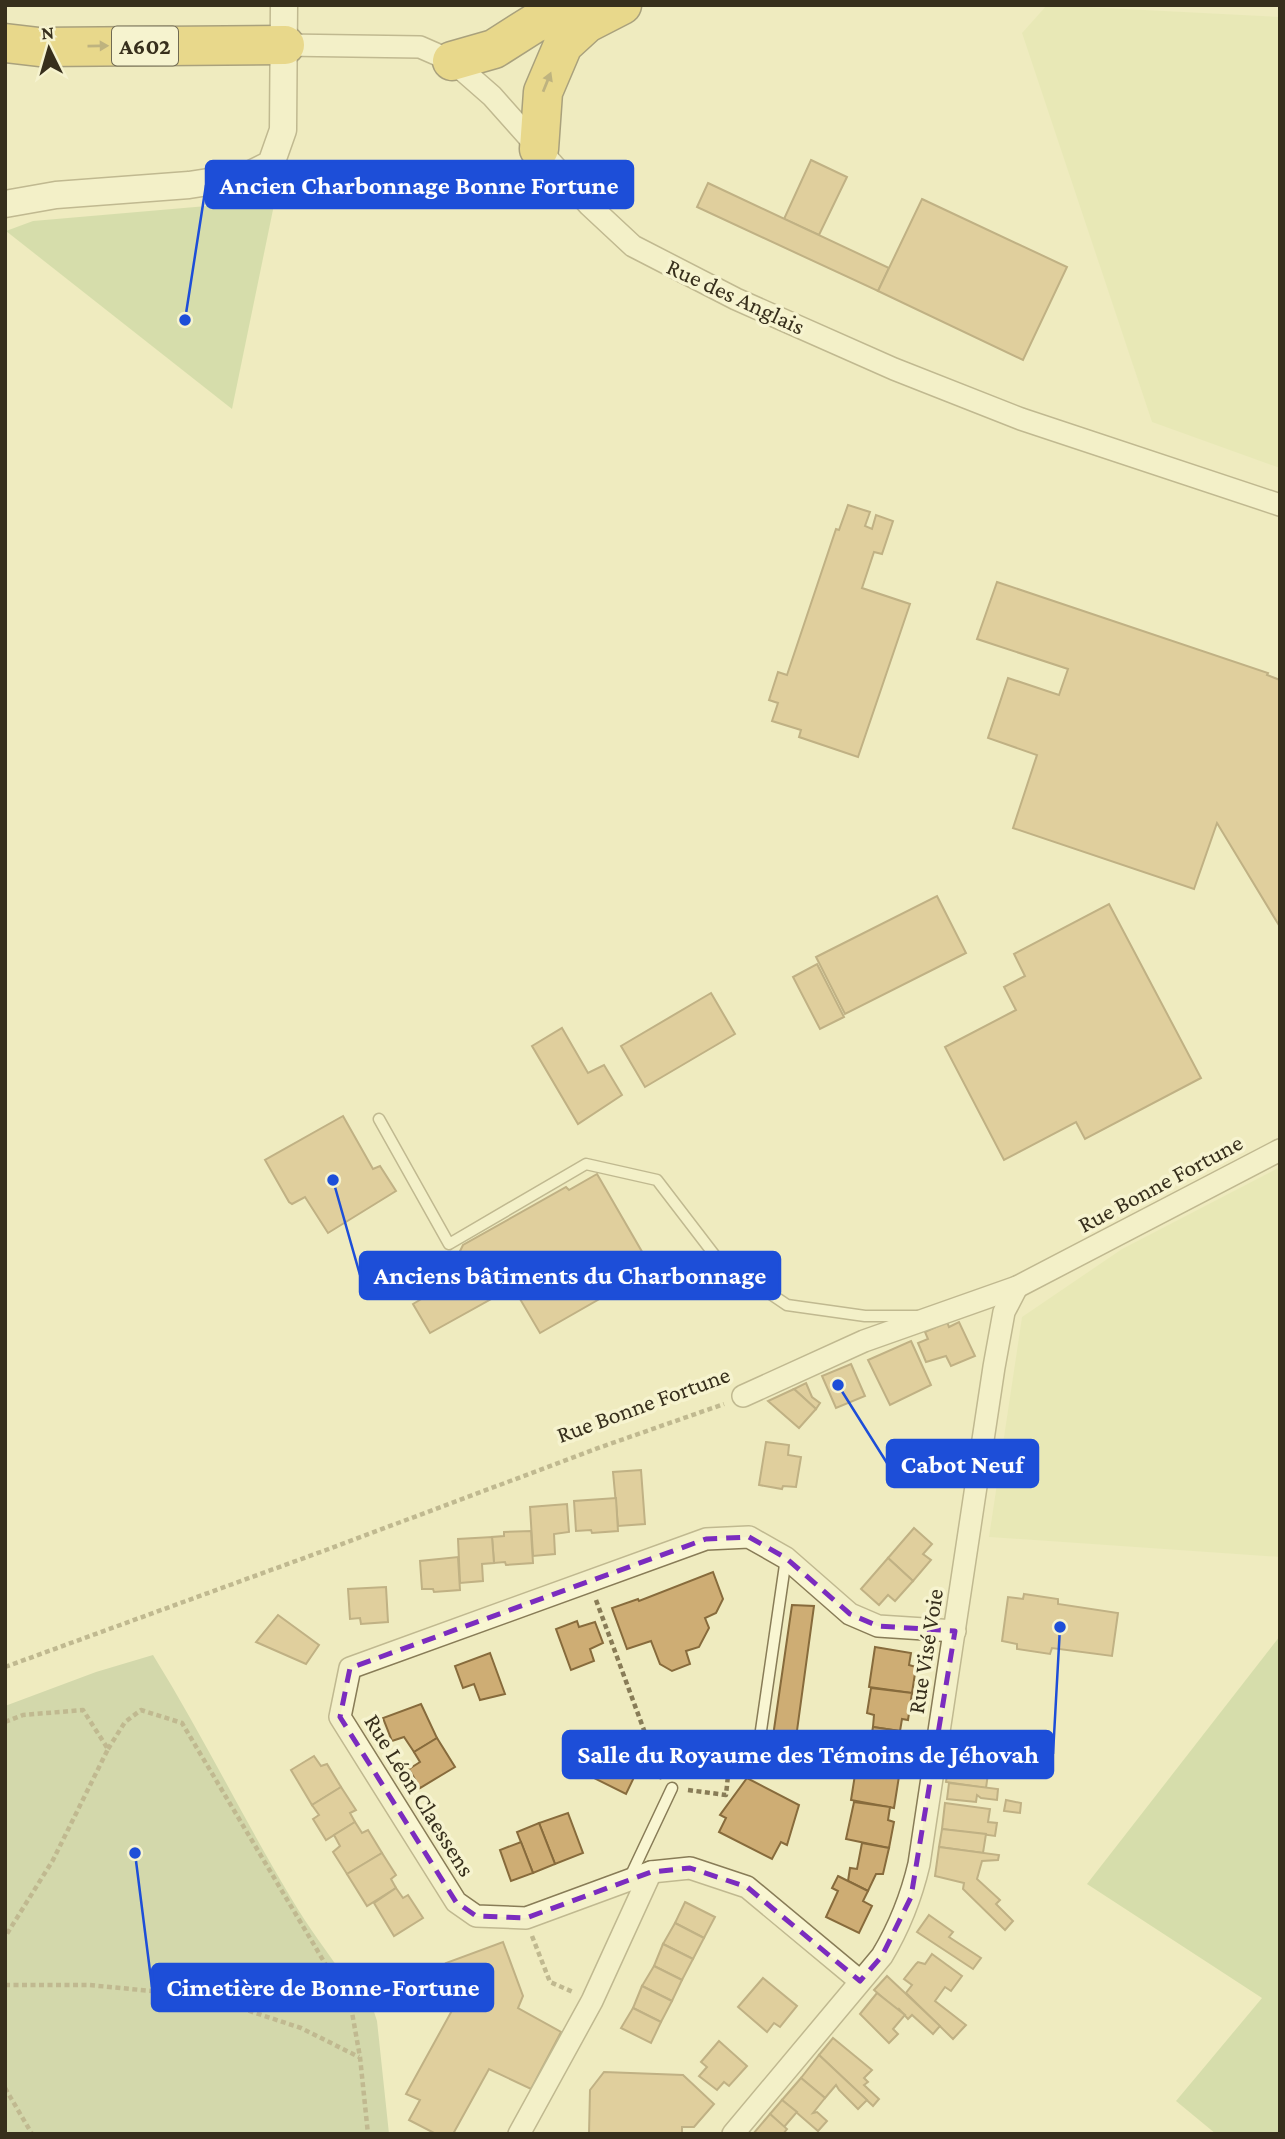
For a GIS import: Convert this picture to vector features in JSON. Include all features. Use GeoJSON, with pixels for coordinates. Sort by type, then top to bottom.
{"type":"FeatureCollection","features":[{"type":"Feature","properties":{"kind":"highway"},"geometry":{"type":"LineString","coordinates":[[452,61],[494,49],[535,23],[585,5]]}},
{"type":"Feature","properties":{"kind":"highway"},"geometry":{"type":"LineString","coordinates":[[539,149],[543,92],[563,45],[587,23],[622,5]]}},
{"type":"Feature","properties":{"kind":"highway","name":"A602"},"geometry":{"type":"LineString","coordinates":[[5,43],[39,47],[285,45]]}},
{"type":"Feature","properties":{"kind":"street"},"geometry":{"type":"LineString","coordinates":[[5,204],[56,195],[189,185],[247,176],[271,164],[283,130],[284,5]]}},
{"type":"Feature","properties":{"kind":"street","name":"Rue des Anglais"},"geometry":{"type":"LineString","coordinates":[[285,45],[420,47],[452,61],[492,96],[589,205],[633,246],[736,299],[894,369],[1021,419],[1280,505]]}},
{"type":"Feature","properties":{"kind":"street","name":"Rue Bonne Fortune"},"geometry":{"type":"LineString","coordinates":[[743,1396],[864,1341],[1017,1287],[1280,1150]]}},
{"type":"Feature","properties":{"kind":"street","name":"Rue Visé Voie"},"geometry":{"type":"LineString","coordinates":[[733,2134],[882,1956],[911,1897],[919,1864],[1004,1312],[1017,1287]]}},
{"type":"Feature","properties":{"kind":"street","name":"Rue Léon Claessens"},"geometry":{"type":"LineString","coordinates":[[860,1981],[747,1887],[690,1868],[651,1872],[526,1919],[476,1916],[456,1902],[340,1717],[350,1668],[706,1539],[749,1537],[786,1558],[850,1614],[878,1626],[955,1631]]}},
{"type":"Feature","properties":{"kind":"street"},"geometry":{"type":"LineString","coordinates":[[519,2134],[592,2001],[651,1872]]}},
{"type":"Feature","properties":{"kind":"lane"},"geometry":{"type":"LineString","coordinates":[[379,1119],[449,1244],[586,1164],[657,1180],[716,1257],[787,1305],[866,1316],[930,1316]]}},
{"type":"Feature","properties":{"kind":"lane"},"geometry":{"type":"LineString","coordinates":[[758,1751],[786,1558]]}},
{"type":"Feature","properties":{"kind":"lane"},"geometry":{"type":"LineString","coordinates":[[629,1879],[673,1788]]}},
{"type":"Feature","properties":{"kind":"path","name":"Rue Bonne Fortune"},"geometry":{"type":"LineString","coordinates":[[5,1667],[743,1396]]}},
{"type":"Feature","properties":{"kind":"path"},"geometry":{"type":"LineString","coordinates":[[589,1580],[664,1784],[673,1788],[726,1795],[730,1756],[753,1760],[758,1751]]}},
{"type":"Feature","properties":{"kind":"path"},"geometry":{"type":"LineString","coordinates":[[5,1722],[23,1715],[83,1710],[108,1749]]}},
{"type":"Feature","properties":{"kind":"path"},"geometry":{"type":"LineString","coordinates":[[5,1937],[53,1860],[108,1749],[125,1722],[141,1710],[182,1723],[351,2007],[360,2057],[368,2134]]}},
{"type":"Feature","properties":{"kind":"path"},"geometry":{"type":"LineString","coordinates":[[526,1919],[550,1982],[592,2001]]}},
{"type":"Feature","properties":{"kind":"path"},"geometry":{"type":"LineString","coordinates":[[5,1985],[89,1985],[204,1996],[301,2028],[360,2057]]}},
{"type":"Feature","properties":{"kind":"path"},"geometry":{"type":"LineString","coordinates":[[5,2088],[32,2134]]}},
{"type":"Feature","properties":{"kind":"highlighted area"},"geometry":{"type":"Polygon","coordinates":[[[749,1537],[786,1558],[850,1614],[878,1626],[955,1631],[911,1897],[882,1956],[860,1981],[747,1887],[690,1868],[651,1872],[526,1918],[476,1916],[456,1902],[340,1717],[350,1668],[706,1539],[749,1537]]]}},
{"type":"Feature","properties":{"kind":"green space"},"geometry":{"type":"Polygon","coordinates":[[[1047,5],[1280,17],[1280,468],[1152,422],[1022,33],[1047,5]]]}},
{"type":"Feature","properties":{"kind":"green space"},"geometry":{"type":"Polygon","coordinates":[[[275,200],[232,409],[6,231],[33,221],[275,200]]]}},
{"type":"Feature","properties":{"kind":"green space"},"geometry":{"type":"Polygon","coordinates":[[[1280,1167],[1280,1557],[989,1537],[1022,1317],[1122,1249],[1280,1167]]]}},
{"type":"Feature","properties":{"kind":"green space"},"geometry":{"type":"Polygon","coordinates":[[[1280,1636],[1280,2134],[1216,2134],[1176,2101],[1262,1998],[1087,1884],[1280,1636]]]}},
{"type":"Feature","properties":{"kind":"green space"},"geometry":{"type":"Polygon","coordinates":[[[153,1655],[304,1919],[348,1982],[364,1981],[377,2021],[389,2134],[5,2134],[5,1706],[96,1672],[153,1655]]]}},
{"type":"Feature","properties":{"kind":"building"},"geometry":{"type":"Polygon","coordinates":[[[811,160],[847,177],[819,235],[784,219],[811,160]]]}},
{"type":"Feature","properties":{"kind":"building"},"geometry":{"type":"Polygon","coordinates":[[[708,183],[889,268],[878,291],[697,207],[708,183]]]}},
{"type":"Feature","properties":{"kind":"building"},"geometry":{"type":"Polygon","coordinates":[[[922,199],[1067,267],[1023,360],[878,291],[922,199]]]}},
{"type":"Feature","properties":{"kind":"building"},"geometry":{"type":"Polygon","coordinates":[[[848,505],[870,512],[865,526],[872,529],[876,515],[893,521],[882,554],[874,552],[862,588],[910,604],[858,757],[799,737],[801,730],[772,721],[778,703],[769,700],[778,672],[787,675],[836,529],[839,530],[848,505]]]}},
{"type":"Feature","properties":{"kind":"building"},"geometry":{"type":"Polygon","coordinates":[[[997,582],[1268,673],[1267,675],[1280,680],[1280,927],[1217,823],[1194,889],[1013,828],[1037,755],[988,738],[1008,678],[1059,695],[1068,669],[977,639],[997,582]]]}},
{"type":"Feature","properties":{"kind":"building"},"geometry":{"type":"Polygon","coordinates":[[[937,896],[966,953],[845,1014],[816,957],[937,896]]]}},
{"type":"Feature","properties":{"kind":"building"},"geometry":{"type":"Polygon","coordinates":[[[1109,904],[1201,1078],[1085,1139],[1076,1122],[1004,1160],[945,1047],[1016,1010],[1004,987],[1025,976],[1014,954],[1109,904]]]}},
{"type":"Feature","properties":{"kind":"building"},"geometry":{"type":"Polygon","coordinates":[[[817,964],[844,1017],[820,1029],[793,977],[817,964]]]}},
{"type":"Feature","properties":{"kind":"building"},"geometry":{"type":"Polygon","coordinates":[[[711,993],[735,1034],[645,1087],[621,1046],[711,993]]]}},
{"type":"Feature","properties":{"kind":"building"},"geometry":{"type":"Polygon","coordinates":[[[562,1028],[588,1073],[604,1065],[622,1095],[578,1124],[532,1046],[562,1028]]]}},
{"type":"Feature","properties":{"kind":"building"},"geometry":{"type":"Polygon","coordinates":[[[343,1116],[373,1169],[380,1166],[396,1191],[328,1233],[305,1197],[292,1204],[289,1202],[265,1160],[343,1116]]]}},
{"type":"Feature","properties":{"kind":"building"},"geometry":{"type":"Polygon","coordinates":[[[597,1174],[652,1269],[540,1333],[513,1287],[430,1333],[413,1304],[443,1286],[463,1245],[566,1187],[569,1190],[597,1174]]]}},
{"type":"Feature","properties":{"kind":"building"},"geometry":{"type":"Polygon","coordinates":[[[947,1322],[949,1327],[959,1322],[975,1356],[951,1366],[946,1356],[926,1362],[918,1343],[928,1339],[925,1332],[947,1322]]]}},
{"type":"Feature","properties":{"kind":"building"},"geometry":{"type":"Polygon","coordinates":[[[911,1341],[931,1385],[890,1405],[868,1360],[911,1341]]]}},
{"type":"Feature","properties":{"kind":"building"},"geometry":{"type":"Polygon","coordinates":[[[851,1364],[865,1396],[836,1408],[822,1376],[851,1364]]]}},
{"type":"Feature","properties":{"kind":"building"},"geometry":{"type":"Polygon","coordinates":[[[806,1383],[812,1397],[820,1403],[816,1409],[794,1389],[806,1383]]]}},
{"type":"Feature","properties":{"kind":"building"},"geometry":{"type":"Polygon","coordinates":[[[794,1389],[816,1409],[799,1428],[768,1401],[794,1389]]]}},
{"type":"Feature","properties":{"kind":"building"},"geometry":{"type":"Polygon","coordinates":[[[766,1442],[789,1445],[788,1455],[801,1457],[796,1487],[783,1486],[782,1489],[759,1485],[766,1442]]]}},
{"type":"Feature","properties":{"kind":"building"},"geometry":{"type":"Polygon","coordinates":[[[641,1470],[645,1524],[618,1526],[613,1472],[641,1470]]]}},
{"type":"Feature","properties":{"kind":"building"},"geometry":{"type":"Polygon","coordinates":[[[616,1498],[618,1531],[576,1531],[574,1501],[616,1498]]]}},
{"type":"Feature","properties":{"kind":"building"},"geometry":{"type":"Polygon","coordinates":[[[567,1504],[569,1532],[554,1534],[555,1554],[533,1556],[530,1507],[567,1504]]]}},
{"type":"Feature","properties":{"kind":"building"},"geometry":{"type":"Polygon","coordinates":[[[914,1528],[932,1544],[923,1554],[931,1560],[913,1581],[888,1558],[914,1528]]]}},
{"type":"Feature","properties":{"kind":"building"},"geometry":{"type":"Polygon","coordinates":[[[531,1531],[533,1563],[494,1563],[492,1537],[504,1536],[504,1532],[531,1531]]]}},
{"type":"Feature","properties":{"kind":"building"},"geometry":{"type":"Polygon","coordinates":[[[492,1537],[494,1563],[482,1564],[483,1581],[460,1583],[458,1539],[492,1537]]]}},
{"type":"Feature","properties":{"kind":"building"},"geometry":{"type":"Polygon","coordinates":[[[458,1557],[460,1590],[434,1592],[433,1589],[422,1589],[420,1561],[458,1557]]]}},
{"type":"Feature","properties":{"kind":"building"},"geometry":{"type":"Polygon","coordinates":[[[888,1558],[913,1581],[895,1601],[888,1595],[879,1605],[861,1589],[888,1558]]]}},
{"type":"Feature","properties":{"kind":"building"},"geometry":{"type":"Polygon","coordinates":[[[713,1572],[723,1599],[716,1613],[705,1618],[709,1628],[699,1647],[686,1651],[690,1664],[672,1671],[660,1664],[651,1641],[627,1649],[612,1608],[638,1599],[639,1601],[713,1572]]]}},
{"type":"Feature","properties":{"kind":"building"},"geometry":{"type":"Polygon","coordinates":[[[386,1587],[388,1622],[361,1624],[360,1618],[350,1619],[348,1589],[386,1587]]]}},
{"type":"Feature","properties":{"kind":"building"},"geometry":{"type":"Polygon","coordinates":[[[1024,1594],[1058,1599],[1058,1604],[1118,1613],[1112,1656],[1052,1648],[1050,1654],[1017,1649],[1017,1644],[1002,1641],[1008,1597],[1023,1599],[1024,1594]]]}},
{"type":"Feature","properties":{"kind":"building"},"geometry":{"type":"Polygon","coordinates":[[[792,1605],[814,1606],[793,1760],[770,1757],[792,1605]]]}},
{"type":"Feature","properties":{"kind":"building"},"geometry":{"type":"Polygon","coordinates":[[[278,1615],[319,1645],[306,1664],[256,1642],[278,1615]]]}},
{"type":"Feature","properties":{"kind":"building"},"geometry":{"type":"Polygon","coordinates":[[[577,1621],[579,1627],[595,1622],[603,1643],[590,1649],[594,1661],[571,1670],[556,1629],[577,1621]]]}},
{"type":"Feature","properties":{"kind":"building"},"geometry":{"type":"Polygon","coordinates":[[[875,1647],[911,1653],[909,1665],[916,1667],[912,1693],[869,1687],[875,1647]]]}},
{"type":"Feature","properties":{"kind":"building"},"geometry":{"type":"Polygon","coordinates":[[[490,1653],[505,1694],[480,1700],[474,1684],[463,1688],[455,1666],[490,1653]]]}},
{"type":"Feature","properties":{"kind":"building"},"geometry":{"type":"Polygon","coordinates":[[[871,1688],[912,1693],[908,1720],[902,1719],[900,1731],[873,1727],[874,1715],[867,1713],[871,1688]]]}},
{"type":"Feature","properties":{"kind":"building"},"geometry":{"type":"Polygon","coordinates":[[[421,1704],[437,1738],[414,1752],[404,1737],[392,1741],[383,1718],[421,1704]]]}},
{"type":"Feature","properties":{"kind":"building"},"geometry":{"type":"Polygon","coordinates":[[[873,1727],[900,1731],[898,1742],[905,1744],[900,1770],[857,1762],[862,1737],[871,1738],[873,1727]]]}},
{"type":"Feature","properties":{"kind":"building"},"geometry":{"type":"Polygon","coordinates":[[[437,1738],[455,1767],[420,1788],[409,1769],[420,1762],[414,1752],[437,1738]]]}},
{"type":"Feature","properties":{"kind":"building"},"geometry":{"type":"Polygon","coordinates":[[[603,1755],[637,1771],[626,1794],[592,1777],[603,1755]]]}},
{"type":"Feature","properties":{"kind":"building"},"geometry":{"type":"Polygon","coordinates":[[[314,1756],[321,1766],[327,1764],[341,1787],[312,1805],[291,1770],[314,1756]]]}},
{"type":"Feature","properties":{"kind":"building"},"geometry":{"type":"Polygon","coordinates":[[[953,1756],[990,1759],[986,1788],[946,1782],[948,1766],[952,1766],[953,1756]]]}},
{"type":"Feature","properties":{"kind":"building"},"geometry":{"type":"Polygon","coordinates":[[[857,1762],[900,1770],[894,1808],[851,1800],[857,1762]]]}},
{"type":"Feature","properties":{"kind":"building"},"geometry":{"type":"Polygon","coordinates":[[[747,1778],[799,1805],[787,1845],[781,1842],[772,1859],[719,1832],[726,1818],[720,1815],[747,1778]]]}},
{"type":"Feature","properties":{"kind":"building"},"geometry":{"type":"Polygon","coordinates":[[[949,1783],[998,1789],[997,1800],[977,1795],[976,1802],[947,1799],[949,1783]]]}},
{"type":"Feature","properties":{"kind":"building"},"geometry":{"type":"Polygon","coordinates":[[[341,1787],[356,1810],[350,1813],[355,1822],[326,1840],[313,1819],[319,1815],[312,1805],[341,1787]]]}},
{"type":"Feature","properties":{"kind":"building"},"geometry":{"type":"Polygon","coordinates":[[[1006,1800],[1021,1803],[1020,1813],[1004,1811],[1006,1800]]]}},
{"type":"Feature","properties":{"kind":"building"},"geometry":{"type":"Polygon","coordinates":[[[854,1802],[890,1807],[888,1820],[894,1822],[889,1848],[846,1839],[854,1802]]]}},
{"type":"Feature","properties":{"kind":"building"},"geometry":{"type":"Polygon","coordinates":[[[945,1803],[990,1809],[988,1822],[997,1823],[995,1836],[942,1829],[945,1803]]]}},
{"type":"Feature","properties":{"kind":"building"},"geometry":{"type":"Polygon","coordinates":[[[568,1813],[583,1853],[555,1864],[539,1823],[568,1813]]]}},
{"type":"Feature","properties":{"kind":"building"},"geometry":{"type":"Polygon","coordinates":[[[355,1822],[362,1833],[368,1830],[382,1853],[347,1874],[333,1852],[340,1846],[334,1835],[355,1822]]]}},
{"type":"Feature","properties":{"kind":"building"},"geometry":{"type":"Polygon","coordinates":[[[539,1823],[555,1864],[533,1873],[517,1832],[539,1823]]]}},
{"type":"Feature","properties":{"kind":"building"},"geometry":{"type":"Polygon","coordinates":[[[942,1829],[986,1834],[983,1853],[939,1847],[942,1829]]]}},
{"type":"Feature","properties":{"kind":"building"},"geometry":{"type":"Polygon","coordinates":[[[521,1842],[533,1873],[511,1881],[500,1850],[521,1842]]]}},
{"type":"Feature","properties":{"kind":"building"},"geometry":{"type":"Polygon","coordinates":[[[862,1843],[889,1848],[883,1874],[876,1874],[868,1891],[848,1881],[850,1868],[857,1869],[862,1843]]]}},
{"type":"Feature","properties":{"kind":"building"},"geometry":{"type":"Polygon","coordinates":[[[939,1847],[999,1855],[998,1860],[982,1861],[977,1879],[1000,1900],[996,1904],[1013,1921],[1005,1930],[963,1889],[964,1883],[935,1876],[939,1847]]]}},
{"type":"Feature","properties":{"kind":"building"},"geometry":{"type":"Polygon","coordinates":[[[382,1853],[396,1875],[391,1879],[396,1888],[367,1906],[347,1874],[382,1853]]]}},
{"type":"Feature","properties":{"kind":"building"},"geometry":{"type":"Polygon","coordinates":[[[838,1876],[868,1891],[863,1901],[872,1906],[859,1933],[826,1917],[838,1891],[832,1888],[838,1876]]]}},
{"type":"Feature","properties":{"kind":"building"},"geometry":{"type":"Polygon","coordinates":[[[396,1888],[403,1898],[408,1895],[423,1918],[394,1936],[374,1903],[396,1888]]]}},
{"type":"Feature","properties":{"kind":"building"},"geometry":{"type":"Polygon","coordinates":[[[685,1902],[715,1917],[704,1938],[675,1923],[685,1902]]]}},
{"type":"Feature","properties":{"kind":"building"},"geometry":{"type":"Polygon","coordinates":[[[929,1915],[953,1932],[949,1937],[981,1958],[973,1969],[917,1932],[929,1915]]]}},
{"type":"Feature","properties":{"kind":"building"},"geometry":{"type":"Polygon","coordinates":[[[675,1923],[704,1938],[693,1959],[663,1944],[675,1923]]]}},
{"type":"Feature","properties":{"kind":"building"},"geometry":{"type":"Polygon","coordinates":[[[503,1942],[523,1996],[518,2008],[561,2032],[531,2089],[489,2069],[453,2134],[436,2134],[409,2120],[420,2100],[406,2094],[460,1996],[446,1963],[503,1942]]]}},
{"type":"Feature","properties":{"kind":"building"},"geometry":{"type":"Polygon","coordinates":[[[663,1944],[693,1959],[682,1980],[654,1966],[663,1944]]]}},
{"type":"Feature","properties":{"kind":"building"},"geometry":{"type":"Polygon","coordinates":[[[932,1954],[962,1976],[951,1991],[945,1987],[935,2001],[966,2025],[953,2039],[906,1993],[912,1985],[904,1979],[918,1962],[925,1964],[932,1954]]]}},
{"type":"Feature","properties":{"kind":"building"},"geometry":{"type":"Polygon","coordinates":[[[654,1966],[682,1980],[672,2001],[642,1986],[654,1966]]]}},
{"type":"Feature","properties":{"kind":"building"},"geometry":{"type":"Polygon","coordinates":[[[887,1976],[940,2026],[933,2034],[912,2015],[908,2019],[874,1990],[887,1976]]]}},
{"type":"Feature","properties":{"kind":"building"},"geometry":{"type":"Polygon","coordinates":[[[763,1978],[797,2006],[780,2027],[774,2023],[767,2032],[738,2007],[763,1978]]]}},
{"type":"Feature","properties":{"kind":"building"},"geometry":{"type":"Polygon","coordinates":[[[642,1986],[672,2001],[661,2022],[633,2008],[642,1986]]]}},
{"type":"Feature","properties":{"kind":"building"},"geometry":{"type":"Polygon","coordinates":[[[877,1993],[905,2015],[893,2029],[898,2034],[889,2043],[860,2014],[877,1993]]]}},
{"type":"Feature","properties":{"kind":"building"},"geometry":{"type":"Polygon","coordinates":[[[633,2008],[661,2022],[651,2043],[621,2028],[633,2008]]]}},
{"type":"Feature","properties":{"kind":"building"},"geometry":{"type":"Polygon","coordinates":[[[833,2038],[872,2070],[864,2078],[868,2082],[864,2085],[879,2099],[873,2106],[819,2055],[833,2038]]]}},
{"type":"Feature","properties":{"kind":"building"},"geometry":{"type":"Polygon","coordinates":[[[719,2041],[747,2066],[729,2086],[724,2082],[717,2090],[699,2076],[707,2067],[701,2062],[719,2041]]]}},
{"type":"Feature","properties":{"kind":"building"},"geometry":{"type":"Polygon","coordinates":[[[819,2055],[867,2100],[858,2109],[836,2085],[825,2098],[801,2078],[819,2055]]]}},
{"type":"Feature","properties":{"kind":"building"},"geometry":{"type":"Polygon","coordinates":[[[604,2072],[683,2075],[714,2104],[694,2127],[682,2127],[682,2134],[589,2134],[590,2090],[604,2072]]]}},
{"type":"Feature","properties":{"kind":"building"},"geometry":{"type":"Polygon","coordinates":[[[801,2078],[825,2098],[813,2113],[817,2112],[827,2121],[818,2131],[782,2100],[801,2078]]]}},
{"type":"Feature","properties":{"kind":"building"},"geometry":{"type":"Polygon","coordinates":[[[782,2100],[797,2112],[784,2127],[770,2114],[782,2100]]]}},
{"type":"Feature","properties":{"kind":"building"},"geometry":{"type":"Polygon","coordinates":[[[770,2114],[787,2129],[783,2134],[753,2134],[770,2114]]]}},
{"type":"Feature","properties":{"kind":"place","name":"Ancien Charbonnage Bonne Fortune"},"geometry":{"type":"Point","coordinates":[185,320]}},
{"type":"Feature","properties":{"kind":"place","name":"Anciens bâtiments du Charbonnage"},"geometry":{"type":"Point","coordinates":[333,1180]}},
{"type":"Feature","properties":{"kind":"place","name":"Cabot Neuf"},"geometry":{"type":"Point","coordinates":[838,1385]}},
{"type":"Feature","properties":{"kind":"place","name":"Salle du Royaume des Témoins de Jéhovah"},"geometry":{"type":"Point","coordinates":[1060,1627]}},
{"type":"Feature","properties":{"kind":"place","name":"Cimetière de Bonne-Fortune"},"geometry":{"type":"Point","coordinates":[135,1853]}}]}
